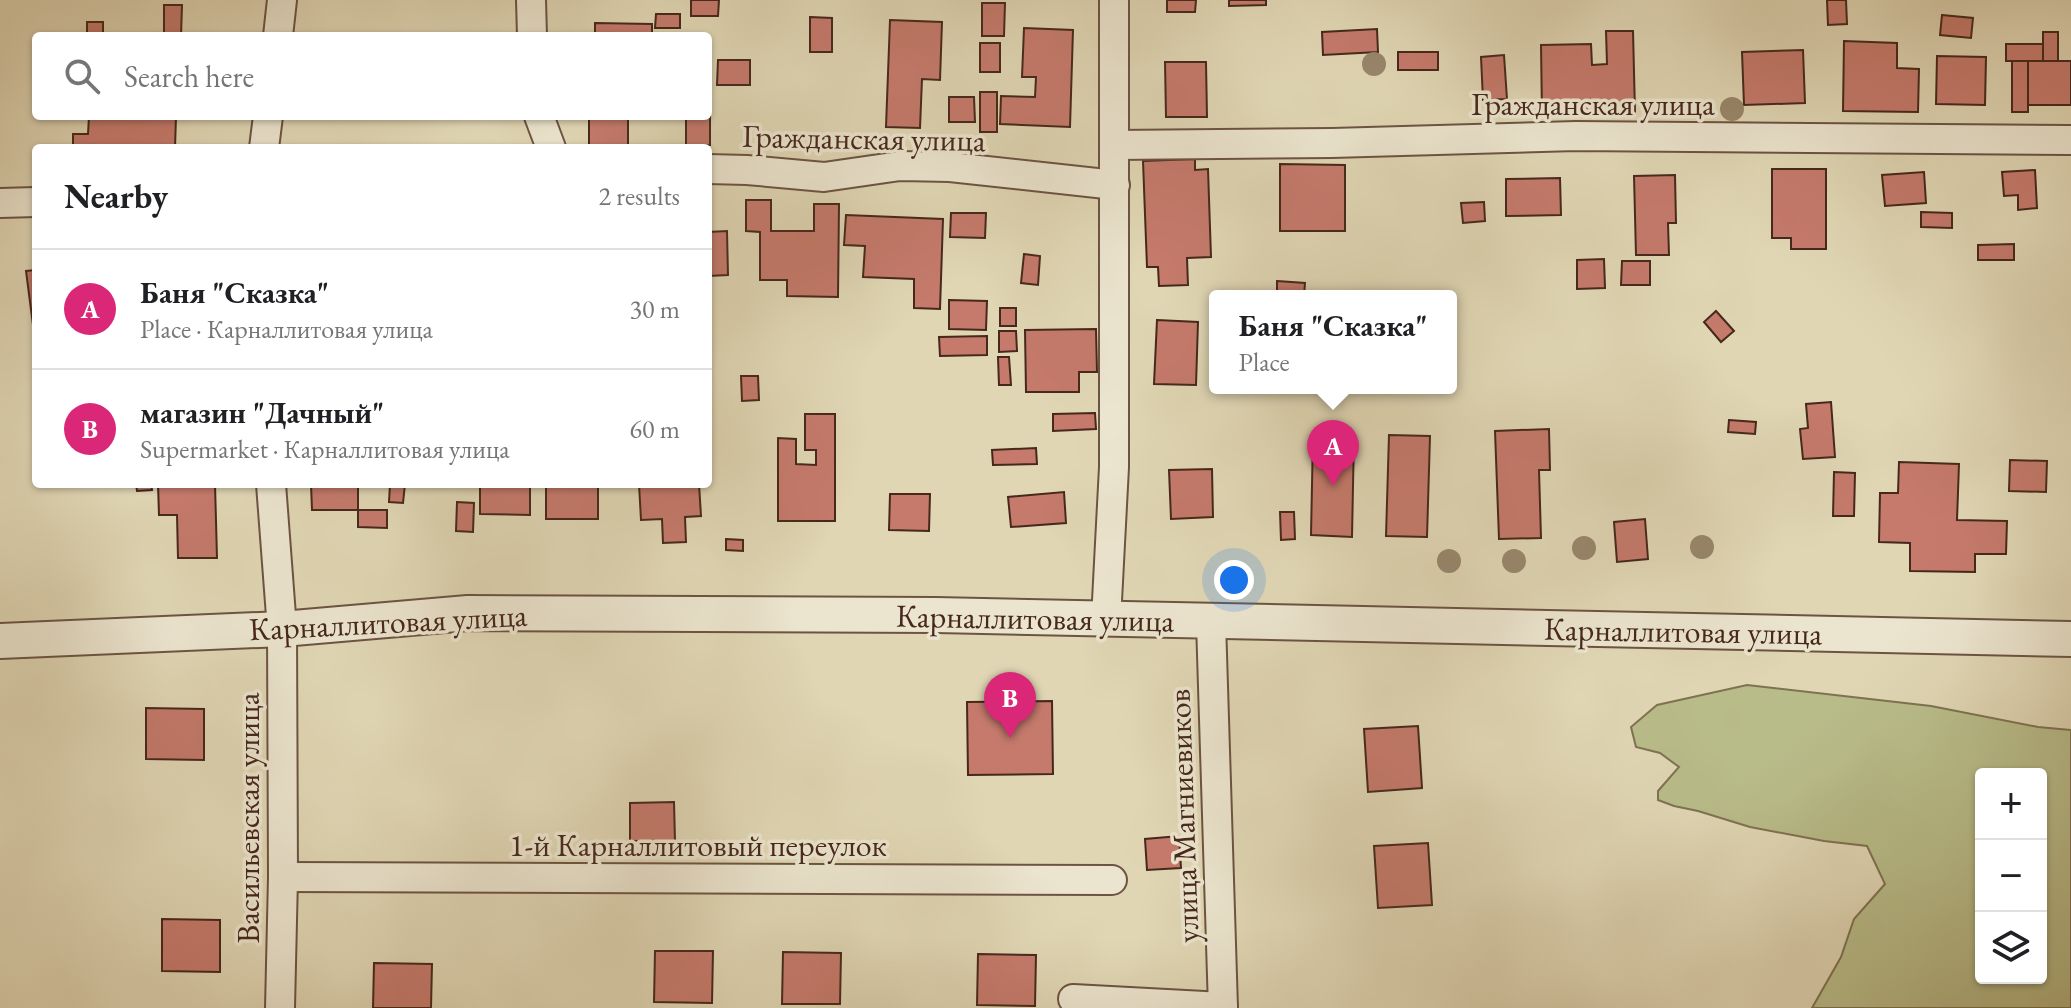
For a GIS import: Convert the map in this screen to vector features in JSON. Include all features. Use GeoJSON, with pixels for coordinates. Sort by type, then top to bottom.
{"type":"FeatureCollection","features":[{"type":"Feature","properties":{"kind":"street"},"geometry":{"type":"LineString","coordinates":[[278,32],[282,0]]}},
{"type":"Feature","properties":{"kind":"street"},"geometry":{"type":"LineString","coordinates":[[531,0],[532,32]]}},
{"type":"Feature","properties":{"kind":"street"},"geometry":{"type":"LineString","coordinates":[[1106,620],[1114,467],[1114,0]]}},
{"type":"Feature","properties":{"kind":"street"},"geometry":{"type":"LineString","coordinates":[[264,144],[268,120]]}},
{"type":"Feature","properties":{"kind":"street"},"geometry":{"type":"LineString","coordinates":[[540,120],[550,144]]}},
{"type":"Feature","properties":{"kind":"street","name":"Гражданская улица"},"geometry":{"type":"LineString","coordinates":[[1115,145],[1576,136],[2071,140]]}},
{"type":"Feature","properties":{"kind":"street","name":"Гражданская улица"},"geometry":{"type":"LineString","coordinates":[[712,169],[824,177],[900,166],[950,167],[1115,185]]}},
{"type":"Feature","properties":{"kind":"street"},"geometry":{"type":"LineString","coordinates":[[0,203],[32,202]]}},
{"type":"Feature","properties":{"kind":"street"},"geometry":{"type":"LineString","coordinates":[[271,488],[282,629]]}},
{"type":"Feature","properties":{"kind":"street","name":"Карналлитовая улица"},"geometry":{"type":"LineString","coordinates":[[0,641],[282,629],[468,613],[920,615],[2071,639]]}},
{"type":"Feature","properties":{"kind":"street","name":"улица Магниевиков"},"geometry":{"type":"LineString","coordinates":[[1211,622],[1223,1008]]}},
{"type":"Feature","properties":{"kind":"street","name":"Васильевская улица"},"geometry":{"type":"LineString","coordinates":[[280,1008],[282,629]]}},
{"type":"Feature","properties":{"kind":"street","name":"1-й Карналлитовый переулок"},"geometry":{"type":"LineString","coordinates":[[283,877],[1112,880]]}},
{"type":"Feature","properties":{"kind":"street"},"geometry":{"type":"LineString","coordinates":[[1073,999],[1223,1008]]}},
{"type":"Feature","properties":{"kind":"green space"},"geometry":{"type":"Polygon","coordinates":[[[1747,685],[1931,706],[2038,727],[2071,730],[2071,1008],[1812,1008],[1841,957],[1854,919],[1885,884],[1867,846],[1750,827],[1658,800],[1658,791],[1679,767],[1660,753],[1636,747],[1631,727],[1657,705],[1747,685]]]}},
{"type":"Feature","properties":{"kind":"building"},"geometry":{"type":"Polygon","coordinates":[[[691,0],[719,0],[718,16],[691,16],[691,0]]]}},
{"type":"Feature","properties":{"kind":"building"},"geometry":{"type":"Polygon","coordinates":[[[1167,0],[1196,0],[1195,12],[1167,12],[1167,0]]]}},
{"type":"Feature","properties":{"kind":"building"},"geometry":{"type":"Polygon","coordinates":[[[1229,0],[1266,0],[1266,5],[1229,6],[1229,0]]]}},
{"type":"Feature","properties":{"kind":"building"},"geometry":{"type":"Polygon","coordinates":[[[1827,0],[1846,0],[1847,24],[1828,25],[1827,0]]]}},
{"type":"Feature","properties":{"kind":"building"},"geometry":{"type":"Polygon","coordinates":[[[982,3],[1005,3],[1004,36],[982,36],[982,3]]]}},
{"type":"Feature","properties":{"kind":"building"},"geometry":{"type":"Polygon","coordinates":[[[164,5],[182,5],[181,32],[164,32],[164,5]]]}},
{"type":"Feature","properties":{"kind":"building"},"geometry":{"type":"Polygon","coordinates":[[[656,14],[680,14],[680,28],[655,28],[656,14]]]}},
{"type":"Feature","properties":{"kind":"building"},"geometry":{"type":"Polygon","coordinates":[[[1942,15],[1973,18],[1971,38],[1940,35],[1942,15]]]}},
{"type":"Feature","properties":{"kind":"building"},"geometry":{"type":"Polygon","coordinates":[[[810,17],[832,18],[832,52],[810,52],[810,17]]]}},
{"type":"Feature","properties":{"kind":"building"},"geometry":{"type":"Polygon","coordinates":[[[890,20],[942,22],[940,80],[922,79],[920,128],[886,127],[890,20]]]}},
{"type":"Feature","properties":{"kind":"building"},"geometry":{"type":"Polygon","coordinates":[[[87,22],[103,22],[103,32],[87,32],[87,22]]]}},
{"type":"Feature","properties":{"kind":"building"},"geometry":{"type":"Polygon","coordinates":[[[595,23],[652,24],[652,32],[595,32],[595,23]]]}},
{"type":"Feature","properties":{"kind":"building"},"geometry":{"type":"Polygon","coordinates":[[[1024,28],[1073,30],[1070,127],[1000,124],[1001,96],[1035,97],[1036,77],[1022,77],[1024,28]]]}},
{"type":"Feature","properties":{"kind":"building"},"geometry":{"type":"Polygon","coordinates":[[[1377,29],[1378,52],[1323,55],[1322,32],[1377,29]]]}},
{"type":"Feature","properties":{"kind":"building"},"geometry":{"type":"Polygon","coordinates":[[[1606,31],[1633,31],[1635,113],[1542,114],[1541,45],[1591,44],[1592,65],[1607,64],[1606,31]]]}},
{"type":"Feature","properties":{"kind":"building"},"geometry":{"type":"Polygon","coordinates":[[[2043,32],[2058,32],[2058,61],[2043,61],[2043,32]]]}},
{"type":"Feature","properties":{"kind":"building"},"geometry":{"type":"Polygon","coordinates":[[[1844,41],[1897,43],[1897,68],[1919,69],[1918,112],[1843,111],[1844,41]]]}},
{"type":"Feature","properties":{"kind":"building"},"geometry":{"type":"Polygon","coordinates":[[[980,43],[1000,43],[1000,72],[980,72],[980,43]]]}},
{"type":"Feature","properties":{"kind":"building"},"geometry":{"type":"Polygon","coordinates":[[[2006,44],[2043,44],[2043,61],[2006,61],[2006,44]]]}},
{"type":"Feature","properties":{"kind":"building"},"geometry":{"type":"Polygon","coordinates":[[[1803,50],[1805,103],[1744,105],[1742,52],[1803,50]]]}},
{"type":"Feature","properties":{"kind":"building"},"geometry":{"type":"Polygon","coordinates":[[[1398,52],[1438,52],[1438,70],[1398,70],[1398,52]]]}},
{"type":"Feature","properties":{"kind":"building"},"geometry":{"type":"Polygon","coordinates":[[[1504,55],[1507,99],[1483,100],[1481,57],[1504,55]]]}},
{"type":"Feature","properties":{"kind":"building"},"geometry":{"type":"Polygon","coordinates":[[[1937,56],[1986,57],[1985,105],[1936,104],[1937,56]]]}},
{"type":"Feature","properties":{"kind":"building"},"geometry":{"type":"Polygon","coordinates":[[[718,60],[750,60],[750,85],[717,85],[718,60]]]}},
{"type":"Feature","properties":{"kind":"building"},"geometry":{"type":"Polygon","coordinates":[[[2012,61],[2028,61],[2028,112],[2012,112],[2012,61]]]}},
{"type":"Feature","properties":{"kind":"building"},"geometry":{"type":"Polygon","coordinates":[[[2028,61],[2071,61],[2071,105],[2028,105],[2028,61]]]}},
{"type":"Feature","properties":{"kind":"building"},"geometry":{"type":"Polygon","coordinates":[[[1165,62],[1206,62],[1207,117],[1166,117],[1165,62]]]}},
{"type":"Feature","properties":{"kind":"building"},"geometry":{"type":"Polygon","coordinates":[[[980,92],[997,92],[997,132],[980,132],[980,92]]]}},
{"type":"Feature","properties":{"kind":"building"},"geometry":{"type":"Polygon","coordinates":[[[949,97],[974,97],[975,122],[949,122],[949,97]]]}},
{"type":"Feature","properties":{"kind":"building"},"geometry":{"type":"Polygon","coordinates":[[[89,120],[176,120],[175,144],[73,144],[73,134],[88,134],[89,120]]]}},
{"type":"Feature","properties":{"kind":"building"},"geometry":{"type":"Polygon","coordinates":[[[589,120],[628,120],[628,144],[589,144],[589,120]]]}},
{"type":"Feature","properties":{"kind":"building"},"geometry":{"type":"Polygon","coordinates":[[[686,120],[710,120],[710,144],[686,144],[686,120]]]}},
{"type":"Feature","properties":{"kind":"building"},"geometry":{"type":"Polygon","coordinates":[[[1195,159],[1195,170],[1208,169],[1211,257],[1187,258],[1188,285],[1159,286],[1158,267],[1147,267],[1143,161],[1195,159]]]}},
{"type":"Feature","properties":{"kind":"building"},"geometry":{"type":"Polygon","coordinates":[[[1280,164],[1345,165],[1345,231],[1280,231],[1280,164]]]}},
{"type":"Feature","properties":{"kind":"building"},"geometry":{"type":"Polygon","coordinates":[[[1772,169],[1826,169],[1826,249],[1791,249],[1791,238],[1772,238],[1772,169]]]}},
{"type":"Feature","properties":{"kind":"building"},"geometry":{"type":"Polygon","coordinates":[[[2035,170],[2037,208],[2018,210],[2018,195],[2004,196],[2002,172],[2035,170]]]}},
{"type":"Feature","properties":{"kind":"building"},"geometry":{"type":"Polygon","coordinates":[[[1924,172],[1926,203],[1885,206],[1882,175],[1924,172]]]}},
{"type":"Feature","properties":{"kind":"building"},"geometry":{"type":"Polygon","coordinates":[[[1675,175],[1676,223],[1668,223],[1669,255],[1636,255],[1634,176],[1675,175]]]}},
{"type":"Feature","properties":{"kind":"building"},"geometry":{"type":"Polygon","coordinates":[[[1560,178],[1561,215],[1506,216],[1506,179],[1560,178]]]}},
{"type":"Feature","properties":{"kind":"building"},"geometry":{"type":"Polygon","coordinates":[[[746,200],[771,200],[771,231],[814,231],[814,204],[839,204],[838,297],[787,296],[787,280],[760,280],[760,232],[746,231],[746,200]]]}},
{"type":"Feature","properties":{"kind":"building"},"geometry":{"type":"Polygon","coordinates":[[[1484,202],[1485,221],[1463,223],[1461,203],[1484,202]]]}},
{"type":"Feature","properties":{"kind":"building"},"geometry":{"type":"Polygon","coordinates":[[[1921,212],[1952,213],[1952,228],[1921,227],[1921,212]]]}},
{"type":"Feature","properties":{"kind":"building"},"geometry":{"type":"Polygon","coordinates":[[[951,213],[986,213],[985,238],[950,237],[951,213]]]}},
{"type":"Feature","properties":{"kind":"building"},"geometry":{"type":"Polygon","coordinates":[[[846,215],[943,219],[940,309],[914,308],[914,279],[863,277],[865,246],[844,245],[846,215]]]}},
{"type":"Feature","properties":{"kind":"building"},"geometry":{"type":"Polygon","coordinates":[[[727,231],[728,275],[712,276],[712,232],[727,231]]]}},
{"type":"Feature","properties":{"kind":"building"},"geometry":{"type":"Polygon","coordinates":[[[2014,244],[2014,260],[1978,260],[1978,245],[2014,244]]]}},
{"type":"Feature","properties":{"kind":"building"},"geometry":{"type":"Polygon","coordinates":[[[1024,254],[1040,256],[1038,285],[1021,283],[1024,254]]]}},
{"type":"Feature","properties":{"kind":"building"},"geometry":{"type":"Polygon","coordinates":[[[1604,259],[1605,288],[1577,289],[1577,260],[1604,259]]]}},
{"type":"Feature","properties":{"kind":"building"},"geometry":{"type":"Polygon","coordinates":[[[1622,261],[1650,261],[1650,285],[1621,285],[1622,261]]]}},
{"type":"Feature","properties":{"kind":"building"},"geometry":{"type":"Polygon","coordinates":[[[32,270],[32,317],[26,271],[32,270]]]}},
{"type":"Feature","properties":{"kind":"building"},"geometry":{"type":"Polygon","coordinates":[[[1277,281],[1305,283],[1304,290],[1277,290],[1277,281]]]}},
{"type":"Feature","properties":{"kind":"building"},"geometry":{"type":"Polygon","coordinates":[[[949,300],[987,301],[986,330],[949,329],[949,300]]]}},
{"type":"Feature","properties":{"kind":"building"},"geometry":{"type":"Polygon","coordinates":[[[1000,308],[1016,308],[1016,326],[1000,326],[1000,308]]]}},
{"type":"Feature","properties":{"kind":"building"},"geometry":{"type":"Polygon","coordinates":[[[1716,311],[1734,331],[1721,342],[1704,322],[1716,311]]]}},
{"type":"Feature","properties":{"kind":"building"},"geometry":{"type":"Polygon","coordinates":[[[1157,320],[1198,322],[1196,385],[1154,384],[1157,320]]]}},
{"type":"Feature","properties":{"kind":"building"},"geometry":{"type":"Polygon","coordinates":[[[1096,329],[1097,372],[1079,372],[1079,392],[1026,392],[1025,330],[1096,329]]]}},
{"type":"Feature","properties":{"kind":"building"},"geometry":{"type":"Polygon","coordinates":[[[999,331],[1016,331],[1017,351],[999,352],[999,331]]]}},
{"type":"Feature","properties":{"kind":"building"},"geometry":{"type":"Polygon","coordinates":[[[987,336],[987,355],[940,356],[939,337],[987,336]]]}},
{"type":"Feature","properties":{"kind":"building"},"geometry":{"type":"Polygon","coordinates":[[[998,357],[1009,357],[1011,385],[999,385],[998,357]]]}},
{"type":"Feature","properties":{"kind":"building"},"geometry":{"type":"Polygon","coordinates":[[[741,376],[758,376],[759,400],[742,401],[741,376]]]}},
{"type":"Feature","properties":{"kind":"building"},"geometry":{"type":"Polygon","coordinates":[[[1831,402],[1835,457],[1803,459],[1800,429],[1808,428],[1806,404],[1831,402]]]}},
{"type":"Feature","properties":{"kind":"building"},"geometry":{"type":"Polygon","coordinates":[[[1095,413],[1096,429],[1053,431],[1053,414],[1095,413]]]}},
{"type":"Feature","properties":{"kind":"building"},"geometry":{"type":"Polygon","coordinates":[[[805,414],[835,414],[835,521],[778,521],[778,438],[796,439],[796,464],[816,465],[816,450],[805,450],[805,414]]]}},
{"type":"Feature","properties":{"kind":"building"},"geometry":{"type":"Polygon","coordinates":[[[1729,420],[1756,422],[1755,434],[1728,432],[1729,420]]]}},
{"type":"Feature","properties":{"kind":"building"},"geometry":{"type":"Polygon","coordinates":[[[1549,429],[1550,470],[1539,470],[1541,538],[1499,539],[1495,431],[1549,429]]]}},
{"type":"Feature","properties":{"kind":"building"},"geometry":{"type":"Polygon","coordinates":[[[1313,435],[1354,436],[1352,537],[1311,535],[1313,435]]]}},
{"type":"Feature","properties":{"kind":"building"},"geometry":{"type":"Polygon","coordinates":[[[1389,435],[1430,436],[1427,537],[1386,536],[1389,435]]]}},
{"type":"Feature","properties":{"kind":"building"},"geometry":{"type":"Polygon","coordinates":[[[1036,448],[1037,464],[993,465],[992,450],[1036,448]]]}},
{"type":"Feature","properties":{"kind":"building"},"geometry":{"type":"Polygon","coordinates":[[[2010,460],[2047,461],[2046,492],[2009,491],[2010,460]]]}},
{"type":"Feature","properties":{"kind":"building"},"geometry":{"type":"Polygon","coordinates":[[[1899,462],[1959,464],[1957,520],[2007,521],[2006,554],[1975,554],[1975,572],[1910,571],[1910,543],[1879,542],[1880,493],[1898,493],[1899,462]]]}},
{"type":"Feature","properties":{"kind":"building"},"geometry":{"type":"Polygon","coordinates":[[[1212,469],[1213,517],[1171,519],[1169,470],[1212,469]]]}},
{"type":"Feature","properties":{"kind":"building"},"geometry":{"type":"Polygon","coordinates":[[[1834,472],[1855,473],[1854,516],[1833,516],[1834,472]]]}},
{"type":"Feature","properties":{"kind":"building"},"geometry":{"type":"Polygon","coordinates":[[[158,488],[215,488],[217,558],[178,558],[177,515],[159,515],[158,488]]]}},
{"type":"Feature","properties":{"kind":"building"},"geometry":{"type":"Polygon","coordinates":[[[311,488],[358,488],[358,510],[312,510],[311,488]]]}},
{"type":"Feature","properties":{"kind":"building"},"geometry":{"type":"Polygon","coordinates":[[[390,488],[405,488],[403,503],[389,502],[390,488]]]}},
{"type":"Feature","properties":{"kind":"building"},"geometry":{"type":"Polygon","coordinates":[[[480,488],[530,488],[530,515],[480,514],[480,488]]]}},
{"type":"Feature","properties":{"kind":"building"},"geometry":{"type":"Polygon","coordinates":[[[546,488],[598,488],[598,519],[546,519],[546,488]]]}},
{"type":"Feature","properties":{"kind":"building"},"geometry":{"type":"Polygon","coordinates":[[[639,488],[699,488],[701,516],[685,517],[686,542],[663,543],[662,519],[641,520],[639,488]]]}},
{"type":"Feature","properties":{"kind":"building"},"geometry":{"type":"Polygon","coordinates":[[[1064,492],[1066,523],[1011,527],[1008,497],[1064,492]]]}},
{"type":"Feature","properties":{"kind":"building"},"geometry":{"type":"Polygon","coordinates":[[[890,494],[930,494],[929,531],[889,530],[890,494]]]}},
{"type":"Feature","properties":{"kind":"building"},"geometry":{"type":"Polygon","coordinates":[[[457,502],[474,503],[473,532],[456,531],[457,502]]]}},
{"type":"Feature","properties":{"kind":"building"},"geometry":{"type":"Polygon","coordinates":[[[358,510],[387,510],[387,528],[358,527],[358,510]]]}},
{"type":"Feature","properties":{"kind":"building"},"geometry":{"type":"Polygon","coordinates":[[[1280,512],[1294,512],[1295,539],[1281,540],[1280,512]]]}},
{"type":"Feature","properties":{"kind":"building"},"geometry":{"type":"Polygon","coordinates":[[[1645,519],[1648,559],[1617,562],[1614,522],[1645,519]]]}},
{"type":"Feature","properties":{"kind":"building"},"geometry":{"type":"Polygon","coordinates":[[[726,539],[743,540],[743,551],[726,550],[726,539]]]}},
{"type":"Feature","properties":{"kind":"building"},"geometry":{"type":"Polygon","coordinates":[[[1052,701],[1053,774],[968,775],[967,702],[1052,701]]]}},
{"type":"Feature","properties":{"kind":"building"},"geometry":{"type":"Polygon","coordinates":[[[146,708],[204,709],[204,760],[146,759],[146,708]]]}},
{"type":"Feature","properties":{"kind":"building"},"geometry":{"type":"Polygon","coordinates":[[[1418,726],[1422,788],[1368,792],[1364,729],[1418,726]]]}},
{"type":"Feature","properties":{"kind":"building"},"geometry":{"type":"Polygon","coordinates":[[[674,802],[675,841],[630,841],[630,803],[674,802]]]}},
{"type":"Feature","properties":{"kind":"building"},"geometry":{"type":"Polygon","coordinates":[[[1179,836],[1181,868],[1147,870],[1145,839],[1179,836]]]}},
{"type":"Feature","properties":{"kind":"building"},"geometry":{"type":"Polygon","coordinates":[[[1428,843],[1432,905],[1378,908],[1374,846],[1428,843]]]}},
{"type":"Feature","properties":{"kind":"building"},"geometry":{"type":"Polygon","coordinates":[[[162,919],[220,920],[220,972],[162,971],[162,919]]]}},
{"type":"Feature","properties":{"kind":"building"},"geometry":{"type":"Polygon","coordinates":[[[655,951],[713,951],[712,1003],[654,1002],[655,951]]]}},
{"type":"Feature","properties":{"kind":"building"},"geometry":{"type":"Polygon","coordinates":[[[783,952],[841,953],[840,1004],[782,1004],[783,952]]]}},
{"type":"Feature","properties":{"kind":"building"},"geometry":{"type":"Polygon","coordinates":[[[978,954],[1036,955],[1035,1006],[977,1005],[978,954]]]}},
{"type":"Feature","properties":{"kind":"building"},"geometry":{"type":"Polygon","coordinates":[[[374,963],[432,964],[431,1008],[373,1008],[374,963]]]}},
{"type":"Feature","properties":{"kind":"place","name":"Баня \"Сказка\""},"geometry":{"type":"Point","coordinates":[1333,486]}},
{"type":"Feature","properties":{"kind":"place","name":"магазин \"Дачный\""},"geometry":{"type":"Point","coordinates":[1010,738]}}]}
